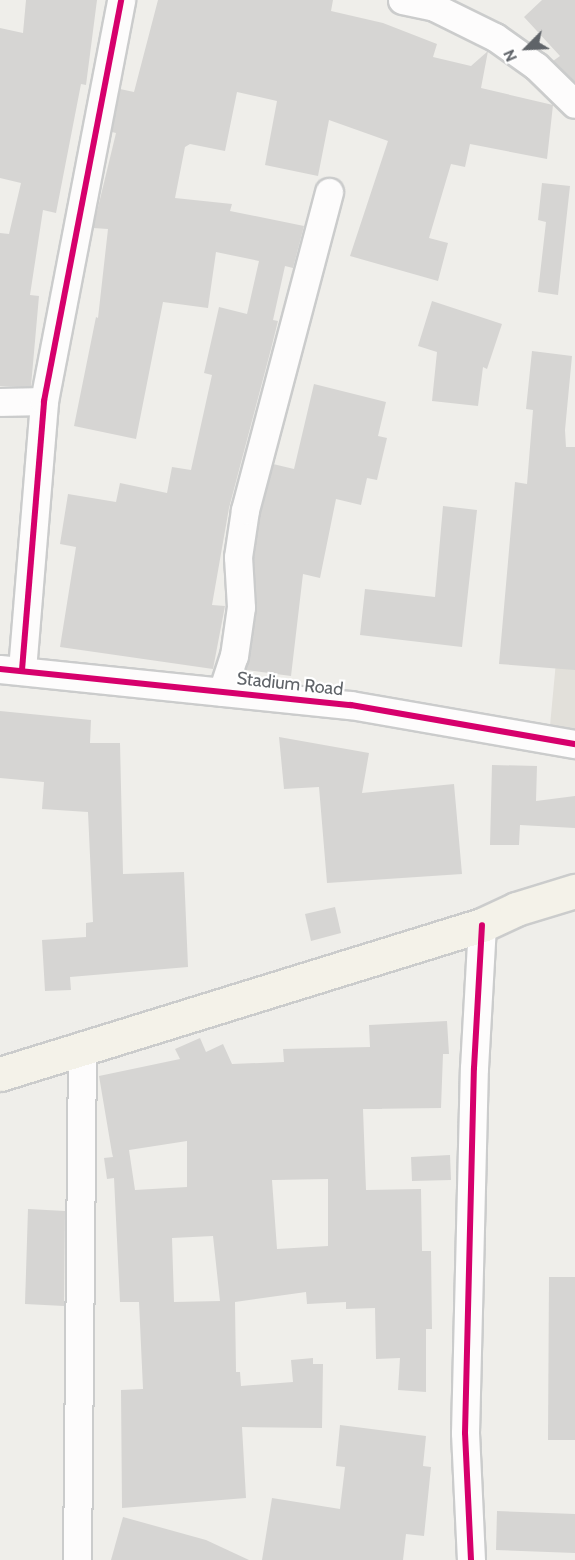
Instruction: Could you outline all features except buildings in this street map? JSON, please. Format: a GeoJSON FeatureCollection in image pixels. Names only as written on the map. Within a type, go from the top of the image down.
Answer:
{"type":"FeatureCollection","features":[{"type":"Feature","properties":{"kind":"main road"},"geometry":{"type":"LineString","coordinates":[[0,1074],[482,925],[516,909],[575,891]]}},
{"type":"Feature","properties":{"kind":"street"},"geometry":{"type":"LineString","coordinates":[[11,670],[44,401],[121,0]]}},
{"type":"Feature","properties":{"kind":"street"},"geometry":{"type":"LineString","coordinates":[[402,0],[435,7],[495,37],[536,66],[575,104]]}},
{"type":"Feature","properties":{"kind":"street"},"geometry":{"type":"LineString","coordinates":[[222,692],[234,656],[241,608],[238,557],[245,510],[328,192]]}},
{"type":"Feature","properties":{"kind":"street"},"geometry":{"type":"LineString","coordinates":[[0,402],[44,401]]}},
{"type":"Feature","properties":{"kind":"street","name":"Stadium Road"},"geometry":{"type":"LineString","coordinates":[[11,670],[351,705],[575,744]]}},
{"type":"Feature","properties":{"kind":"street"},"geometry":{"type":"LineString","coordinates":[[471,1560],[465,1433],[474,1068],[482,925]]}},
{"type":"Feature","properties":{"kind":"street"},"geometry":{"type":"LineString","coordinates":[[77,1560],[82,1049]]}},
{"type":"Feature","properties":{"kind":"shaded area"},"geometry":{"type":"Polygon","coordinates":[[[575,459],[575,731],[550,726],[575,459]]]}},
{"type":"Feature","properties":{"kind":"cycle path"},"geometry":{"type":"LineString","coordinates":[[22,670],[44,401],[121,0]]}},
{"type":"Feature","properties":{"kind":"cycle path"},"geometry":{"type":"LineString","coordinates":[[0,669],[351,705],[575,744]]}},
{"type":"Feature","properties":{"kind":"cycle path"},"geometry":{"type":"LineString","coordinates":[[471,1560],[465,1433],[474,1068],[482,925]]}}]}
